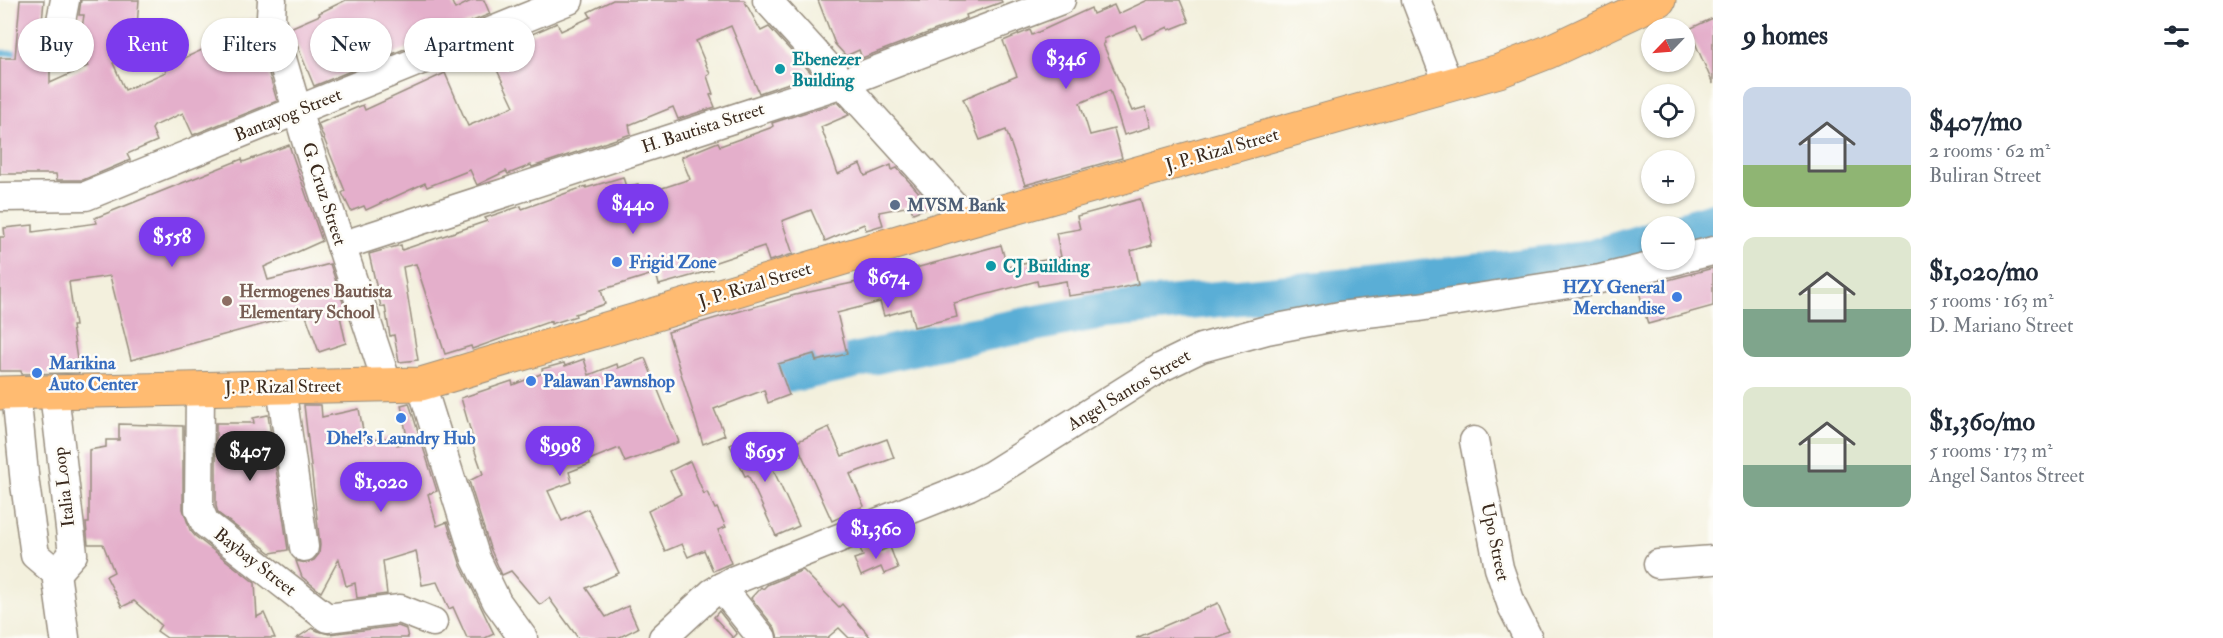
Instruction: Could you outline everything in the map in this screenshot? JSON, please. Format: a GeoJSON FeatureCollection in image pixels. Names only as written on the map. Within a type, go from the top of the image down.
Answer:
{"type":"FeatureCollection","features":[{"type":"Feature","properties":{"kind":"main road","name":"J. P. Rizal Street"},"geometry":{"type":"LineString","coordinates":[[8,393],[421,384],[968,221],[1499,71],[1548,52],[1659,0]]}},
{"type":"Feature","properties":{"kind":"street","name":"G. Cruz Street"},"geometry":{"type":"LineString","coordinates":[[272,0],[273,28],[298,112],[388,386]]}},
{"type":"Feature","properties":{"kind":"street","name":"Bantayog Street"},"geometry":{"type":"LineString","coordinates":[[0,197],[86,196],[298,112],[569,0]]}},
{"type":"Feature","properties":{"kind":"street"},"geometry":{"type":"LineString","coordinates":[[767,0],[968,221]]}},
{"type":"Feature","properties":{"kind":"street","name":"H. Bautista Street"},"geometry":{"type":"LineString","coordinates":[[341,246],[843,83],[1061,0]]}},
{"type":"Feature","properties":{"kind":"street"},"geometry":{"type":"LineString","coordinates":[[1416,0],[1449,86]]}},
{"type":"Feature","properties":{"kind":"street"},"geometry":{"type":"LineString","coordinates":[[1695,255],[1713,251]]}},
{"type":"Feature","properties":{"kind":"street","name":"Angel Santos Street"},"geometry":{"type":"LineString","coordinates":[[663,638],[721,587],[765,566],[976,483],[1162,367],[1201,348],[1267,330],[1340,316],[1419,307],[1600,279],[1641,269]]}},
{"type":"Feature","properties":{"kind":"street"},"geometry":{"type":"LineString","coordinates":[[421,384],[476,559],[497,602],[523,638]]}},
{"type":"Feature","properties":{"kind":"street"},"geometry":{"type":"LineString","coordinates":[[281,387],[304,547]]}},
{"type":"Feature","properties":{"kind":"street","name":"Baybay Street"},"geometry":{"type":"LineString","coordinates":[[200,388],[199,509],[205,523],[327,618],[400,609],[433,622]]}},
{"type":"Feature","properties":{"kind":"street"},"geometry":{"type":"LineString","coordinates":[[8,393],[25,484],[35,555],[56,573],[65,638]]}},
{"type":"Feature","properties":{"kind":"street","name":"Italia Loop"},"geometry":{"type":"LineString","coordinates":[[54,393],[73,554],[56,573]]}},
{"type":"Feature","properties":{"kind":"street","name":"Upo Street"},"geometry":{"type":"LineString","coordinates":[[1474,441],[1499,568],[1512,606],[1528,638]]}},
{"type":"Feature","properties":{"kind":"street"},"geometry":{"type":"LineString","coordinates":[[25,484],[63,480]]}},
{"type":"Feature","properties":{"kind":"street"},"geometry":{"type":"LineString","coordinates":[[1658,564],[1713,560]]}},
{"type":"Feature","properties":{"kind":"street"},"geometry":{"type":"LineString","coordinates":[[721,587],[762,638]]}},
{"type":"Feature","properties":{"kind":"building"},"geometry":{"type":"Polygon","coordinates":[[[20,0],[44,0],[42,18],[18,18],[20,0]]]}},
{"type":"Feature","properties":{"kind":"building"},"geometry":{"type":"Polygon","coordinates":[[[81,0],[139,0],[138,18],[106,18],[106,72],[117,72],[125,90],[166,72],[189,72],[189,56],[201,51],[201,72],[269,72],[277,101],[193,135],[183,113],[154,126],[152,129],[157,141],[127,154],[130,160],[83,180],[57,180],[56,174],[0,174],[0,58],[15,58],[18,23],[18,72],[50,72],[50,83],[75,72],[94,72],[94,18],[84,18],[84,15],[79,15],[81,0]]]}},
{"type":"Feature","properties":{"kind":"building"},"geometry":{"type":"Polygon","coordinates":[[[346,0],[451,0],[455,9],[473,0],[484,0],[490,14],[480,18],[404,18],[404,49],[392,54],[392,18],[313,18],[320,15],[319,13],[346,0]]]}},
{"type":"Feature","properties":{"kind":"building"},"geometry":{"type":"Polygon","coordinates":[[[613,0],[744,0],[761,31],[769,27],[813,75],[759,93],[731,26],[696,41],[710,74],[707,76],[713,94],[710,95],[715,107],[678,119],[673,107],[629,125],[631,134],[532,167],[531,165],[508,174],[506,171],[477,185],[470,170],[427,187],[425,183],[366,210],[364,206],[351,211],[342,193],[345,191],[318,124],[363,105],[365,110],[445,73],[468,126],[514,106],[498,72],[535,72],[535,33],[557,23],[561,31],[591,17],[588,12],[613,0]]]}},
{"type":"Feature","properties":{"kind":"building"},"geometry":{"type":"Polygon","coordinates":[[[818,0],[1001,0],[1002,2],[966,15],[967,18],[862,58],[859,50],[846,56],[835,44],[818,0]]]}},
{"type":"Feature","properties":{"kind":"building"},"geometry":{"type":"Polygon","coordinates":[[[1148,0],[1180,0],[1189,22],[1169,30],[1168,27],[1142,39],[1136,26],[1104,39],[1103,44],[1132,111],[1146,107],[1151,127],[1124,135],[1110,90],[1080,103],[1090,135],[1114,129],[1122,158],[1025,185],[1006,130],[980,140],[963,99],[1017,76],[1003,41],[1030,30],[1032,35],[1091,8],[1093,14],[1114,5],[1118,14],[1148,0]]]}},
{"type":"Feature","properties":{"kind":"building"},"geometry":{"type":"Polygon","coordinates":[[[1713,18],[1713,84],[1695,43],[1695,26],[1713,18]]]}},
{"type":"Feature","properties":{"kind":"building"},"geometry":{"type":"Polygon","coordinates":[[[310,19],[310,72],[348,72],[314,86],[298,47],[298,25],[310,19]]]}},
{"type":"Feature","properties":{"kind":"building"},"geometry":{"type":"Polygon","coordinates":[[[838,102],[849,115],[821,127],[838,174],[860,164],[865,176],[891,165],[892,170],[897,168],[931,206],[913,213],[910,206],[879,212],[883,225],[866,230],[864,224],[825,241],[811,210],[782,221],[793,254],[769,261],[764,246],[710,264],[712,270],[659,285],[656,273],[601,290],[605,304],[575,314],[576,316],[551,324],[551,321],[472,349],[471,346],[445,354],[416,264],[403,267],[418,360],[399,362],[394,335],[390,336],[385,306],[381,307],[369,254],[401,245],[402,250],[487,221],[485,218],[521,206],[522,209],[586,186],[586,188],[623,177],[626,187],[638,184],[641,195],[690,179],[681,157],[718,142],[720,146],[770,128],[773,126],[772,123],[838,102]]]}},
{"type":"Feature","properties":{"kind":"building","name":"Hermogenes Bautista Elementary School"},"geometry":{"type":"Polygon","coordinates":[[[289,145],[322,241],[264,267],[268,280],[330,264],[347,314],[340,316],[346,343],[319,352],[305,313],[131,360],[110,276],[69,282],[75,326],[72,326],[79,373],[22,374],[21,371],[0,371],[0,237],[5,237],[4,228],[33,225],[33,232],[97,223],[95,218],[242,159],[243,162],[289,145]]]}},
{"type":"Feature","properties":{"kind":"building"},"geometry":{"type":"Polygon","coordinates":[[[1140,199],[1152,245],[1131,251],[1138,284],[1068,296],[1066,281],[1038,286],[1037,281],[954,303],[957,317],[914,327],[910,309],[884,316],[880,302],[837,313],[847,354],[816,361],[814,354],[778,364],[789,395],[768,403],[764,390],[714,409],[725,435],[703,444],[668,332],[795,295],[867,281],[1001,245],[1007,267],[1061,257],[1056,233],[1080,229],[1077,216],[1140,199]]]}},
{"type":"Feature","properties":{"kind":"building","name":"HZY General Merchandise"},"geometry":{"type":"Polygon","coordinates":[[[1713,268],[1713,306],[1648,324],[1638,288],[1713,268]]]}},
{"type":"Feature","properties":{"kind":"building"},"geometry":{"type":"Polygon","coordinates":[[[645,358],[679,442],[625,462],[619,448],[589,460],[590,464],[569,472],[572,482],[548,491],[562,521],[588,509],[619,573],[586,588],[606,617],[628,606],[638,628],[618,638],[578,638],[549,598],[540,605],[511,571],[502,575],[490,548],[469,481],[483,474],[472,443],[474,443],[461,398],[512,381],[513,385],[543,373],[542,369],[564,363],[565,366],[584,359],[589,375],[617,364],[618,368],[645,358]]]}},
{"type":"Feature","properties":{"kind":"building"},"geometry":{"type":"Polygon","coordinates":[[[409,403],[437,491],[428,494],[437,526],[447,522],[461,566],[494,634],[485,638],[467,638],[453,607],[449,609],[437,582],[422,585],[416,551],[383,561],[387,594],[357,598],[355,583],[346,586],[339,559],[321,592],[302,577],[296,561],[306,563],[314,560],[319,554],[320,545],[304,405],[321,405],[322,417],[359,409],[365,441],[394,437],[397,445],[408,443],[401,405],[409,403]]]}},
{"type":"Feature","properties":{"kind":"building"},"geometry":{"type":"Polygon","coordinates":[[[268,415],[288,550],[271,553],[218,513],[216,506],[216,423],[254,423],[253,418],[268,415]]]}},
{"type":"Feature","properties":{"kind":"building"},"geometry":{"type":"Polygon","coordinates":[[[119,424],[183,426],[183,509],[190,530],[255,583],[257,617],[264,613],[275,638],[167,638],[157,631],[161,625],[134,601],[122,607],[106,576],[114,572],[103,544],[88,544],[86,523],[89,523],[89,450],[106,447],[106,440],[119,440],[119,424]]]}},
{"type":"Feature","properties":{"kind":"building"},"geometry":{"type":"Polygon","coordinates":[[[829,427],[842,456],[887,439],[894,458],[850,474],[864,506],[832,521],[796,442],[829,427]]]}},
{"type":"Feature","properties":{"kind":"building"},"geometry":{"type":"Polygon","coordinates":[[[756,432],[799,526],[776,536],[748,475],[745,476],[730,445],[756,432]]]}},
{"type":"Feature","properties":{"kind":"building"},"geometry":{"type":"Polygon","coordinates":[[[690,461],[704,494],[707,492],[726,527],[718,530],[731,563],[713,571],[704,550],[688,557],[682,544],[665,551],[648,511],[681,494],[670,471],[690,461]]]}},
{"type":"Feature","properties":{"kind":"building"},"geometry":{"type":"Polygon","coordinates":[[[877,541],[881,551],[890,547],[898,568],[884,574],[881,567],[861,576],[854,559],[863,556],[860,548],[877,541]]]}},
{"type":"Feature","properties":{"kind":"building"},"geometry":{"type":"Polygon","coordinates":[[[803,570],[839,607],[842,604],[871,638],[849,638],[839,628],[827,638],[778,638],[775,628],[751,598],[761,587],[763,589],[767,585],[803,570]]]}},
{"type":"Feature","properties":{"kind":"building"},"geometry":{"type":"Polygon","coordinates":[[[1218,603],[1231,633],[1218,638],[1136,638],[1218,603]]]}},
{"type":"Feature","properties":{"kind":"building"},"geometry":{"type":"Polygon","coordinates":[[[719,611],[737,634],[733,638],[714,617],[719,611]]]}},
{"type":"Feature","properties":{"kind":"building"},"geometry":{"type":"Polygon","coordinates":[[[398,626],[406,629],[408,638],[297,638],[312,628],[329,634],[398,626]]]}},
{"type":"Feature","properties":{"kind":"waterway"},"geometry":{"type":"LineString","coordinates":[[0,53],[18,52]]}},
{"type":"Feature","properties":{"kind":"waterway"},"geometry":{"type":"LineString","coordinates":[[1695,226],[1713,220]]}},
{"type":"Feature","properties":{"kind":"waterway"},"geometry":{"type":"LineString","coordinates":[[785,374],[800,373],[943,341],[1106,310],[1361,285],[1587,259],[1641,242]]}},
{"type":"Feature","properties":{"kind":"place","name":"Ebenezer Building"},"geometry":{"type":"Point","coordinates":[780,69]}},
{"type":"Feature","properties":{"kind":"place","name":"MVSM Bank"},"geometry":{"type":"Point","coordinates":[895,205]}},
{"type":"Feature","properties":{"kind":"place","name":"Frigid Zone"},"geometry":{"type":"Point","coordinates":[617,262]}},
{"type":"Feature","properties":{"kind":"place","name":"CJ Building"},"geometry":{"type":"Point","coordinates":[991,266]}},
{"type":"Feature","properties":{"kind":"place","name":"HZY General Merchandise"},"geometry":{"type":"Point","coordinates":[1677,297]}},
{"type":"Feature","properties":{"kind":"place","name":"Hermogenes Bautista Elementary School"},"geometry":{"type":"Point","coordinates":[227,301]}},
{"type":"Feature","properties":{"kind":"place","name":"Marikina Auto Center"},"geometry":{"type":"Point","coordinates":[37,373]}},
{"type":"Feature","properties":{"kind":"place","name":"Palawan Pawnshop"},"geometry":{"type":"Point","coordinates":[531,381]}},
{"type":"Feature","properties":{"kind":"place","name":"Dhel's Laundry Hub"},"geometry":{"type":"Point","coordinates":[401,418]}}]}
